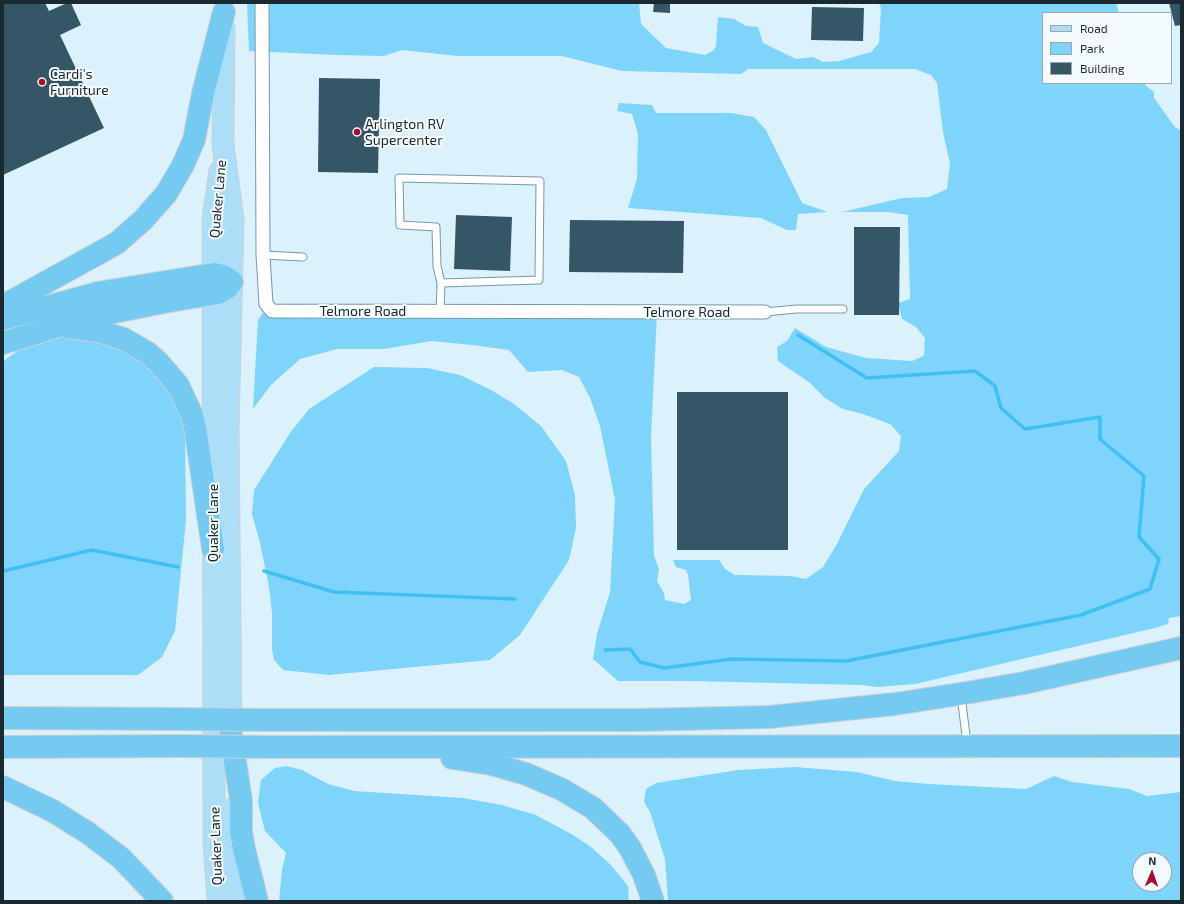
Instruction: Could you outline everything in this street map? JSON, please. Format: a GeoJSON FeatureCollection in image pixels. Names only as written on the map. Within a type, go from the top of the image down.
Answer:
{"type":"FeatureCollection","features":[{"type":"Feature","properties":{"kind":"highway"},"geometry":{"type":"LineString","coordinates":[[3,306],[117,243],[143,220],[166,194],[182,167],[194,140],[224,8]]}},
{"type":"Feature","properties":{"kind":"highway"},"geometry":{"type":"LineString","coordinates":[[3,319],[97,293],[220,283]]}},
{"type":"Feature","properties":{"kind":"highway"},"geometry":{"type":"LineString","coordinates":[[3,342],[56,326],[136,307],[220,283]]}},
{"type":"Feature","properties":{"kind":"highway"},"geometry":{"type":"LineString","coordinates":[[56,326],[98,331],[124,339],[148,353],[160,363],[178,385],[191,413],[195,427],[213,549]]}},
{"type":"Feature","properties":{"kind":"highway"},"geometry":{"type":"LineString","coordinates":[[3,718],[266,720],[703,719],[831,712],[895,704],[1024,683],[1181,648]]}},
{"type":"Feature","properties":{"kind":"highway"},"geometry":{"type":"LineString","coordinates":[[3,715],[45,718]]}},
{"type":"Feature","properties":{"kind":"highway"},"geometry":{"type":"LineString","coordinates":[[231,735],[241,800],[241,831],[257,901]]}},
{"type":"Feature","properties":{"kind":"highway"},"geometry":{"type":"LineString","coordinates":[[3,747],[1181,746]]}},
{"type":"Feature","properties":{"kind":"highway"},"geometry":{"type":"LineString","coordinates":[[267,747],[456,758],[508,768],[544,781],[588,804],[620,834],[638,862],[653,901]]}},
{"type":"Feature","properties":{"kind":"highway"},"geometry":{"type":"LineString","coordinates":[[3,787],[53,811],[88,833],[120,858],[162,901]]}},
{"type":"Feature","properties":{"kind":"main road","name":"Quaker Lane"},"geometry":{"type":"LineString","coordinates":[[218,901],[214,842],[213,549],[220,283],[233,219],[223,145],[224,8]]}},
{"type":"Feature","properties":{"kind":"main road","name":"Quaker Lane"},"geometry":{"type":"LineString","coordinates":[[220,283],[228,429],[231,849],[235,901]]}},
{"type":"Feature","properties":{"kind":"street","name":"Telmore Road"},"geometry":{"type":"LineString","coordinates":[[262,3],[263,255],[266,304],[272,311],[764,312]]}},
{"type":"Feature","properties":{"kind":"lane"},"geometry":{"type":"LineString","coordinates":[[440,312],[441,283],[436,266],[436,227],[400,225],[399,178],[540,181],[539,280],[441,283]]}},
{"type":"Feature","properties":{"kind":"lane"},"geometry":{"type":"LineString","coordinates":[[263,255],[303,257]]}},
{"type":"Feature","properties":{"kind":"lane"},"geometry":{"type":"LineString","coordinates":[[764,312],[796,309],[843,309]]}},
{"type":"Feature","properties":{"kind":"lane"},"geometry":{"type":"LineString","coordinates":[[960,694],[968,746]]}},
{"type":"Feature","properties":{"kind":"green space"},"geometry":{"type":"Polygon","coordinates":[[[247,3],[639,3],[641,24],[666,48],[705,55],[714,50],[716,45],[718,17],[734,19],[746,26],[758,27],[763,43],[796,59],[813,57],[823,62],[839,61],[871,52],[879,43],[881,8],[879,3],[1116,3],[1119,12],[1042,12],[1042,84],[1145,84],[1154,92],[1154,98],[1175,127],[1181,131],[1181,616],[1169,618],[1168,624],[1155,628],[915,684],[877,687],[861,685],[690,681],[618,681],[593,659],[597,634],[610,592],[615,500],[600,426],[590,398],[579,377],[562,370],[528,372],[509,350],[472,345],[432,341],[384,349],[337,349],[300,359],[271,385],[253,409],[258,320],[265,310],[657,313],[651,437],[654,556],[659,569],[657,581],[664,593],[665,600],[684,604],[691,600],[686,570],[676,567],[673,560],[719,560],[725,569],[735,575],[791,576],[806,579],[823,567],[837,544],[864,489],[899,451],[901,436],[890,424],[863,414],[843,409],[825,398],[810,383],[778,361],[777,347],[787,341],[795,328],[826,347],[866,358],[912,361],[924,356],[925,338],[916,327],[902,319],[898,303],[910,299],[908,215],[888,212],[842,212],[902,198],[929,197],[947,189],[950,164],[943,132],[937,83],[931,75],[915,69],[748,69],[741,74],[622,71],[562,56],[457,56],[402,50],[384,56],[249,51],[247,3]]]}},
{"type":"Feature","properties":{"kind":"green space"},"geometry":{"type":"Polygon","coordinates":[[[619,103],[652,105],[656,113],[731,113],[754,117],[766,130],[802,203],[828,212],[798,214],[796,230],[787,230],[761,218],[628,208],[637,179],[638,134],[632,114],[617,111],[619,103]]]}},
{"type":"Feature","properties":{"kind":"green space"},"geometry":{"type":"Polygon","coordinates":[[[43,334],[128,343],[178,392],[185,434],[186,520],[175,631],[162,657],[138,675],[3,675],[3,361],[16,352],[32,337],[43,334]]]}},
{"type":"Feature","properties":{"kind":"green space"},"geometry":{"type":"Polygon","coordinates":[[[374,367],[427,368],[460,375],[491,390],[514,404],[541,426],[566,461],[575,495],[576,528],[569,560],[520,635],[490,660],[329,675],[283,670],[274,660],[272,649],[272,613],[269,587],[260,543],[252,514],[254,490],[290,433],[309,409],[374,367]]]}},
{"type":"Feature","properties":{"kind":"green space"},"geometry":{"type":"Polygon","coordinates":[[[286,766],[302,770],[328,784],[354,791],[463,798],[502,805],[536,815],[573,835],[591,847],[611,865],[628,886],[629,901],[279,901],[282,870],[286,853],[265,831],[258,803],[261,780],[275,768],[286,766]]]}},
{"type":"Feature","properties":{"kind":"green space"},"geometry":{"type":"Polygon","coordinates":[[[795,767],[857,772],[895,781],[929,784],[1026,789],[1054,776],[1072,782],[1129,789],[1147,796],[1181,792],[1181,901],[668,901],[665,859],[650,812],[644,802],[646,789],[656,783],[738,770],[795,767]]]}},
{"type":"Feature","properties":{"kind":"building","name":"Cardi's Furniture"},"geometry":{"type":"Polygon","coordinates":[[[3,3],[45,3],[49,11],[67,3],[71,3],[81,25],[60,35],[104,128],[3,175],[3,3]]]}},
{"type":"Feature","properties":{"kind":"building"},"geometry":{"type":"Polygon","coordinates":[[[654,3],[670,3],[670,13],[653,12],[654,3]]]}},
{"type":"Feature","properties":{"kind":"building"},"geometry":{"type":"Polygon","coordinates":[[[1169,3],[1181,3],[1181,25],[1175,26],[1169,3]]]}},
{"type":"Feature","properties":{"kind":"building"},"geometry":{"type":"Polygon","coordinates":[[[812,7],[864,8],[863,41],[811,40],[812,7]]]}},
{"type":"Feature","properties":{"kind":"building"},"geometry":{"type":"Polygon","coordinates":[[[319,78],[380,79],[378,173],[318,172],[319,78]]]}},
{"type":"Feature","properties":{"kind":"building"},"geometry":{"type":"Polygon","coordinates":[[[456,215],[512,217],[510,271],[454,269],[456,215]]]}},
{"type":"Feature","properties":{"kind":"building"},"geometry":{"type":"Polygon","coordinates":[[[570,220],[684,221],[683,273],[569,272],[570,220]]]}},
{"type":"Feature","properties":{"kind":"building"},"geometry":{"type":"Polygon","coordinates":[[[854,227],[900,227],[899,315],[854,315],[854,227]]]}},
{"type":"Feature","properties":{"kind":"building"},"geometry":{"type":"Polygon","coordinates":[[[677,392],[788,392],[788,550],[677,550],[677,392]]]}},
{"type":"Feature","properties":{"kind":"waterway"},"geometry":{"type":"LineString","coordinates":[[605,650],[630,649],[640,662],[664,668],[732,659],[846,661],[1081,615],[1150,589],[1159,559],[1139,537],[1144,476],[1100,439],[1100,417],[1025,429],[1001,408],[995,386],[975,371],[867,378],[798,335]]}},
{"type":"Feature","properties":{"kind":"waterway"},"geometry":{"type":"LineString","coordinates":[[3,571],[92,550],[178,567]]}},
{"type":"Feature","properties":{"kind":"waterway"},"geometry":{"type":"LineString","coordinates":[[264,571],[334,592],[515,599]]}},
{"type":"Feature","properties":{"kind":"place","name":"Cardi's Furniture"},"geometry":{"type":"Point","coordinates":[42,82]}},
{"type":"Feature","properties":{"kind":"place","name":"Arlington RV Supercenter"},"geometry":{"type":"Point","coordinates":[357,132]}}]}
